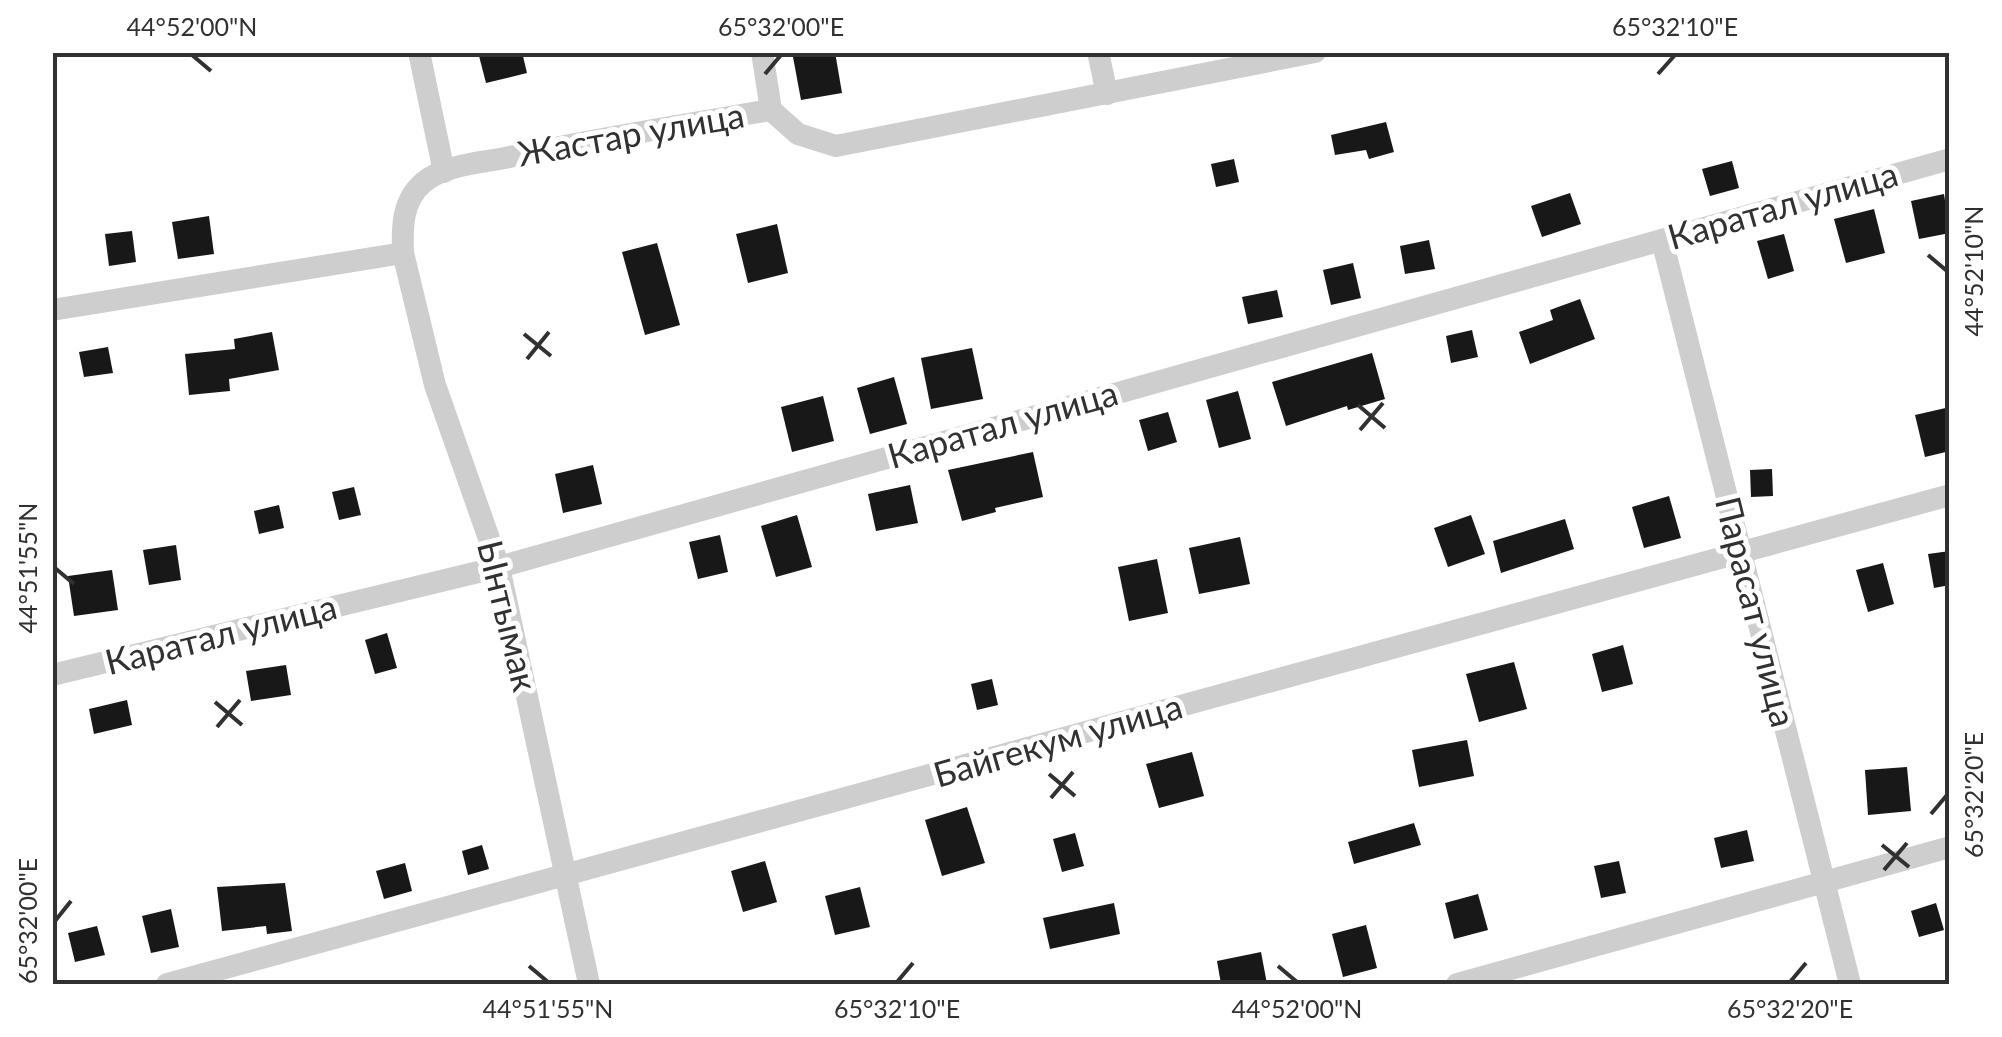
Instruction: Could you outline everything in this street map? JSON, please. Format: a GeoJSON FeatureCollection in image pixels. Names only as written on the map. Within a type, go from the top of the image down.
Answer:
{"type":"FeatureCollection","features":[{"type":"Feature","properties":{"kind":"street"},"geometry":{"type":"LineString","coordinates":[[420,52],[444,172]]}},
{"type":"Feature","properties":{"kind":"street"},"geometry":{"type":"LineString","coordinates":[[762,52],[772,110]]}},
{"type":"Feature","properties":{"kind":"street"},"geometry":{"type":"LineString","coordinates":[[1098,52],[1107,94]]}},
{"type":"Feature","properties":{"kind":"street","name":"Жастар улица"},"geometry":{"type":"LineString","coordinates":[[402,253],[402,222],[409,200],[423,182],[444,172],[547,149],[772,110],[798,134],[836,146],[1315,52]]}},
{"type":"Feature","properties":{"kind":"street","name":"Каратал улица"},"geometry":{"type":"LineString","coordinates":[[52,675],[499,567],[1950,160]]}},
{"type":"Feature","properties":{"kind":"street","name":"Парасат улица"},"geometry":{"type":"LineString","coordinates":[[1662,240],[1850,984]]}},
{"type":"Feature","properties":{"kind":"street"},"geometry":{"type":"LineString","coordinates":[[52,310],[402,253]]}},
{"type":"Feature","properties":{"kind":"street","name":"Ынтымак"},"geometry":{"type":"LineString","coordinates":[[402,253],[435,385],[499,567],[589,984]]}},
{"type":"Feature","properties":{"kind":"street","name":"Байгекум улица"},"geometry":{"type":"LineString","coordinates":[[166,984],[566,878],[1950,495]]}},
{"type":"Feature","properties":{"kind":"street"},"geometry":{"type":"LineString","coordinates":[[1457,984],[1823,879],[1950,847]]}},
{"type":"Feature","properties":{"kind":"building"},"geometry":{"type":"Polygon","coordinates":[[[478,52],[522,52],[527,73],[486,83],[478,52]]]}},
{"type":"Feature","properties":{"kind":"building"},"geometry":{"type":"Polygon","coordinates":[[[835,52],[842,93],[801,100],[793,57],[835,52]]]}},
{"type":"Feature","properties":{"kind":"building"},"geometry":{"type":"Polygon","coordinates":[[[1386,122],[1394,152],[1369,159],[1366,150],[1335,155],[1331,135],[1386,122]]]}},
{"type":"Feature","properties":{"kind":"building"},"geometry":{"type":"Polygon","coordinates":[[[1234,159],[1239,182],[1216,187],[1211,164],[1234,159]]]}},
{"type":"Feature","properties":{"kind":"building"},"geometry":{"type":"Polygon","coordinates":[[[1732,161],[1739,188],[1710,196],[1702,169],[1732,161]]]}},
{"type":"Feature","properties":{"kind":"building"},"geometry":{"type":"Polygon","coordinates":[[[1570,193],[1581,224],[1542,237],[1531,206],[1570,193]]]}},
{"type":"Feature","properties":{"kind":"building"},"geometry":{"type":"Polygon","coordinates":[[[1944,194],[1950,233],[1919,239],[1911,201],[1944,194]]]}},
{"type":"Feature","properties":{"kind":"building"},"geometry":{"type":"Polygon","coordinates":[[[1874,209],[1885,253],[1846,263],[1834,219],[1874,209]]]}},
{"type":"Feature","properties":{"kind":"building"},"geometry":{"type":"Polygon","coordinates":[[[209,216],[214,254],[178,259],[172,222],[209,216]]]}},
{"type":"Feature","properties":{"kind":"building"},"geometry":{"type":"Polygon","coordinates":[[[777,224],[788,273],[748,283],[736,234],[777,224]]]}},
{"type":"Feature","properties":{"kind":"building"},"geometry":{"type":"Polygon","coordinates":[[[132,231],[136,262],[109,266],[105,234],[132,231]]]}},
{"type":"Feature","properties":{"kind":"building"},"geometry":{"type":"Polygon","coordinates":[[[1784,234],[1794,271],[1768,279],[1757,241],[1784,234]]]}},
{"type":"Feature","properties":{"kind":"building"},"geometry":{"type":"Polygon","coordinates":[[[1429,240],[1435,269],[1405,274],[1400,246],[1429,240]]]}},
{"type":"Feature","properties":{"kind":"building"},"geometry":{"type":"Polygon","coordinates":[[[657,243],[680,325],[645,335],[622,252],[657,243]]]}},
{"type":"Feature","properties":{"kind":"building"},"geometry":{"type":"Polygon","coordinates":[[[1353,263],[1361,298],[1331,305],[1323,270],[1353,263]]]}},
{"type":"Feature","properties":{"kind":"building"},"geometry":{"type":"Polygon","coordinates":[[[1277,290],[1283,317],[1248,324],[1242,297],[1277,290]]]}},
{"type":"Feature","properties":{"kind":"building"},"geometry":{"type":"Polygon","coordinates":[[[1580,299],[1595,339],[1530,364],[1519,332],[1553,320],[1550,310],[1580,299]]]}},
{"type":"Feature","properties":{"kind":"building"},"geometry":{"type":"Polygon","coordinates":[[[1472,330],[1478,357],[1451,363],[1446,336],[1472,330]]]}},
{"type":"Feature","properties":{"kind":"building"},"geometry":{"type":"Polygon","coordinates":[[[272,332],[279,370],[229,379],[230,391],[189,395],[185,354],[235,349],[234,339],[272,332]]]}},
{"type":"Feature","properties":{"kind":"building"},"geometry":{"type":"Polygon","coordinates":[[[108,347],[113,373],[84,377],[79,352],[108,347]]]}},
{"type":"Feature","properties":{"kind":"building"},"geometry":{"type":"Polygon","coordinates":[[[972,348],[983,399],[931,409],[921,358],[972,348]]]}},
{"type":"Feature","properties":{"kind":"building"},"geometry":{"type":"Polygon","coordinates":[[[1372,353],[1385,399],[1348,410],[1347,406],[1286,426],[1272,382],[1372,353]]]}},
{"type":"Feature","properties":{"kind":"building"},"geometry":{"type":"Polygon","coordinates":[[[894,377],[907,424],[870,434],[857,388],[894,377]]]}},
{"type":"Feature","properties":{"kind":"building"},"geometry":{"type":"Polygon","coordinates":[[[1238,391],[1251,439],[1219,448],[1206,400],[1238,391]]]}},
{"type":"Feature","properties":{"kind":"building"},"geometry":{"type":"Polygon","coordinates":[[[823,396],[834,441],[792,452],[781,407],[823,396]]]}},
{"type":"Feature","properties":{"kind":"building"},"geometry":{"type":"Polygon","coordinates":[[[1950,407],[1950,451],[1925,457],[1915,415],[1950,407]]]}},
{"type":"Feature","properties":{"kind":"building"},"geometry":{"type":"Polygon","coordinates":[[[1168,412],[1177,442],[1148,451],[1139,420],[1168,412]]]}},
{"type":"Feature","properties":{"kind":"building"},"geometry":{"type":"Polygon","coordinates":[[[1033,452],[1043,497],[995,508],[996,512],[962,521],[948,470],[1033,452]]]}},
{"type":"Feature","properties":{"kind":"building"},"geometry":{"type":"Polygon","coordinates":[[[593,465],[602,504],[563,513],[555,474],[593,465]]]}},
{"type":"Feature","properties":{"kind":"building"},"geometry":{"type":"Polygon","coordinates":[[[1772,469],[1773,496],[1751,497],[1750,470],[1772,469]]]}},
{"type":"Feature","properties":{"kind":"building"},"geometry":{"type":"Polygon","coordinates":[[[910,485],[918,523],[876,531],[868,494],[910,485]]]}},
{"type":"Feature","properties":{"kind":"building"},"geometry":{"type":"Polygon","coordinates":[[[354,487],[361,515],[339,520],[332,492],[354,487]]]}},
{"type":"Feature","properties":{"kind":"building"},"geometry":{"type":"Polygon","coordinates":[[[1669,496],[1681,538],[1644,548],[1632,507],[1669,496]]]}},
{"type":"Feature","properties":{"kind":"building"},"geometry":{"type":"Polygon","coordinates":[[[279,505],[284,528],[259,534],[254,511],[279,505]]]}},
{"type":"Feature","properties":{"kind":"building"},"geometry":{"type":"Polygon","coordinates":[[[797,515],[812,567],[776,577],[761,526],[797,515]]]}},
{"type":"Feature","properties":{"kind":"building"},"geometry":{"type":"Polygon","coordinates":[[[1471,515],[1485,554],[1448,567],[1434,528],[1471,515]]]}},
{"type":"Feature","properties":{"kind":"building"},"geometry":{"type":"Polygon","coordinates":[[[1565,519],[1574,549],[1501,573],[1493,541],[1565,519]]]}},
{"type":"Feature","properties":{"kind":"building"},"geometry":{"type":"Polygon","coordinates":[[[720,535],[728,572],[698,579],[689,542],[720,535]]]}},
{"type":"Feature","properties":{"kind":"building"},"geometry":{"type":"Polygon","coordinates":[[[1240,537],[1250,584],[1199,594],[1189,548],[1240,537]]]}},
{"type":"Feature","properties":{"kind":"building"},"geometry":{"type":"Polygon","coordinates":[[[176,545],[181,580],[149,585],[143,550],[176,545]]]}},
{"type":"Feature","properties":{"kind":"building"},"geometry":{"type":"Polygon","coordinates":[[[1950,551],[1950,585],[1934,588],[1928,554],[1950,551]]]}},
{"type":"Feature","properties":{"kind":"building"},"geometry":{"type":"Polygon","coordinates":[[[1157,559],[1168,613],[1129,621],[1118,567],[1157,559]]]}},
{"type":"Feature","properties":{"kind":"building"},"geometry":{"type":"Polygon","coordinates":[[[1883,563],[1894,604],[1868,612],[1856,570],[1883,563]]]}},
{"type":"Feature","properties":{"kind":"building"},"geometry":{"type":"Polygon","coordinates":[[[112,570],[118,610],[74,616],[68,576],[112,570]]]}},
{"type":"Feature","properties":{"kind":"building"},"geometry":{"type":"Polygon","coordinates":[[[387,633],[397,668],[375,674],[365,640],[387,633]]]}},
{"type":"Feature","properties":{"kind":"building"},"geometry":{"type":"Polygon","coordinates":[[[1623,645],[1633,684],[1602,692],[1592,654],[1623,645]]]}},
{"type":"Feature","properties":{"kind":"building"},"geometry":{"type":"Polygon","coordinates":[[[1514,662],[1527,709],[1479,722],[1466,674],[1514,662]]]}},
{"type":"Feature","properties":{"kind":"building"},"geometry":{"type":"Polygon","coordinates":[[[286,665],[291,695],[251,701],[246,671],[286,665]]]}},
{"type":"Feature","properties":{"kind":"building"},"geometry":{"type":"Polygon","coordinates":[[[992,679],[998,705],[977,710],[971,684],[992,679]]]}},
{"type":"Feature","properties":{"kind":"building"},"geometry":{"type":"Polygon","coordinates":[[[127,700],[132,725],[94,734],[89,709],[127,700]]]}},
{"type":"Feature","properties":{"kind":"building"},"geometry":{"type":"Polygon","coordinates":[[[1467,740],[1474,776],[1419,787],[1412,750],[1467,740]]]}},
{"type":"Feature","properties":{"kind":"building"},"geometry":{"type":"Polygon","coordinates":[[[1192,752],[1204,796],[1159,808],[1146,764],[1192,752]]]}},
{"type":"Feature","properties":{"kind":"building"},"geometry":{"type":"Polygon","coordinates":[[[1907,767],[1911,811],[1868,815],[1865,770],[1907,767]]]}},
{"type":"Feature","properties":{"kind":"building"},"geometry":{"type":"Polygon","coordinates":[[[967,807],[985,863],[942,876],[925,820],[967,807]]]}},
{"type":"Feature","properties":{"kind":"building"},"geometry":{"type":"Polygon","coordinates":[[[1414,823],[1421,845],[1354,864],[1348,842],[1414,823]]]}},
{"type":"Feature","properties":{"kind":"building"},"geometry":{"type":"Polygon","coordinates":[[[1747,830],[1754,861],[1721,868],[1714,838],[1747,830]]]}},
{"type":"Feature","properties":{"kind":"building"},"geometry":{"type":"Polygon","coordinates":[[[1075,833],[1084,866],[1062,872],[1053,839],[1075,833]]]}},
{"type":"Feature","properties":{"kind":"building"},"geometry":{"type":"Polygon","coordinates":[[[482,845],[489,869],[468,875],[462,851],[482,845]]]}},
{"type":"Feature","properties":{"kind":"building"},"geometry":{"type":"Polygon","coordinates":[[[765,861],[777,902],[743,912],[731,871],[765,861]]]}},
{"type":"Feature","properties":{"kind":"building"},"geometry":{"type":"Polygon","coordinates":[[[1619,861],[1626,893],[1601,898],[1594,866],[1619,861]]]}},
{"type":"Feature","properties":{"kind":"building"},"geometry":{"type":"Polygon","coordinates":[[[405,863],[412,891],[384,899],[376,871],[405,863]]]}},
{"type":"Feature","properties":{"kind":"building"},"geometry":{"type":"Polygon","coordinates":[[[285,883],[292,931],[267,934],[266,926],[222,931],[217,887],[285,883]]]}},
{"type":"Feature","properties":{"kind":"building"},"geometry":{"type":"Polygon","coordinates":[[[860,887],[870,927],[835,935],[825,896],[860,887]]]}},
{"type":"Feature","properties":{"kind":"building"},"geometry":{"type":"Polygon","coordinates":[[[1478,894],[1488,930],[1454,939],[1445,903],[1478,894]]]}},
{"type":"Feature","properties":{"kind":"building"},"geometry":{"type":"Polygon","coordinates":[[[1114,903],[1120,934],[1050,949],[1043,918],[1114,903]]]}},
{"type":"Feature","properties":{"kind":"building"},"geometry":{"type":"Polygon","coordinates":[[[1936,903],[1944,930],[1919,937],[1911,911],[1936,903]]]}},
{"type":"Feature","properties":{"kind":"building"},"geometry":{"type":"Polygon","coordinates":[[[171,909],[179,947],[151,953],[142,916],[171,909]]]}},
{"type":"Feature","properties":{"kind":"building"},"geometry":{"type":"Polygon","coordinates":[[[1366,925],[1377,968],[1343,977],[1332,934],[1366,925]]]}},
{"type":"Feature","properties":{"kind":"building"},"geometry":{"type":"Polygon","coordinates":[[[97,926],[105,955],[75,962],[68,933],[97,926]]]}},
{"type":"Feature","properties":{"kind":"building"},"geometry":{"type":"Polygon","coordinates":[[[1261,952],[1267,984],[1221,984],[1217,961],[1261,952]]]}}]}
